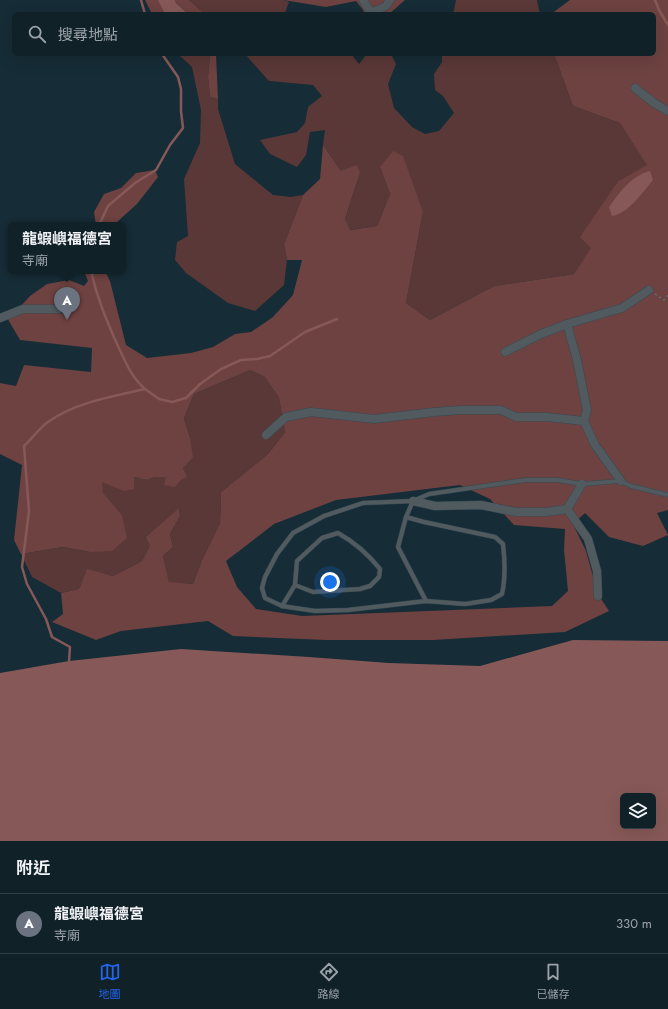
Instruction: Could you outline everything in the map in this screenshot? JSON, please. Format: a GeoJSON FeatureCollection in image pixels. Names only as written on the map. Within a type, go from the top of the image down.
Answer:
{"type":"FeatureCollection","features":[{"type":"Feature","properties":{"kind":"street"},"geometry":{"type":"LineString","coordinates":[[363,0],[370,12]]}},
{"type":"Feature","properties":{"kind":"street"},"geometry":{"type":"LineString","coordinates":[[373,12],[386,6],[390,0]]}},
{"type":"Feature","properties":{"kind":"street"},"geometry":{"type":"LineString","coordinates":[[635,88],[654,103],[668,111]]}},
{"type":"Feature","properties":{"kind":"street"},"geometry":{"type":"LineString","coordinates":[[504,352],[541,334],[567,324],[622,308],[648,290]]}},
{"type":"Feature","properties":{"kind":"street"},"geometry":{"type":"LineString","coordinates":[[0,318],[23,309],[64,309]]}},
{"type":"Feature","properties":{"kind":"street"},"geometry":{"type":"LineString","coordinates":[[567,324],[587,410],[584,421],[595,445],[621,481]]}},
{"type":"Feature","properties":{"kind":"street"},"geometry":{"type":"LineString","coordinates":[[266,435],[286,417],[311,412],[374,419],[448,411],[501,410],[516,417],[547,417],[584,421]]}},
{"type":"Feature","properties":{"kind":"street"},"geometry":{"type":"LineString","coordinates":[[567,509],[582,484]]}},
{"type":"Feature","properties":{"kind":"street"},"geometry":{"type":"LineString","coordinates":[[413,501],[435,506],[481,505],[516,512],[546,512],[567,509]]}},
{"type":"Feature","properties":{"kind":"street"},"geometry":{"type":"LineString","coordinates":[[567,509],[588,539],[597,572],[598,596]]}},
{"type":"Feature","properties":{"kind":"lane"},"geometry":{"type":"LineString","coordinates":[[406,517],[495,537],[503,544],[506,564],[502,594],[491,600],[465,604],[426,601],[348,610],[315,611],[282,606],[265,598],[262,588],[265,576],[277,554],[294,533],[324,516],[363,503],[413,501],[429,494],[526,480],[557,480],[582,484],[621,481],[632,486],[668,495]]}},
{"type":"Feature","properties":{"kind":"lane"},"geometry":{"type":"LineString","coordinates":[[413,501],[406,517],[398,547],[426,601]]}},
{"type":"Feature","properties":{"kind":"lane"},"geometry":{"type":"LineString","coordinates":[[282,606],[295,585],[297,562],[322,538],[338,533],[350,540],[371,558],[380,569],[379,577],[370,586],[360,590],[313,592],[295,585]]}},
{"type":"Feature","properties":{"kind":"path"},"geometry":{"type":"LineString","coordinates":[[648,290],[664,300],[668,295]]}},
{"type":"Feature","properties":{"kind":"shaded area"},"geometry":{"type":"Polygon","coordinates":[[[145,0],[159,0],[164,12],[151,12],[145,0]]]}},
{"type":"Feature","properties":{"kind":"shaded area"},"geometry":{"type":"Polygon","coordinates":[[[158,0],[175,0],[176,3],[186,12],[164,12],[158,0]]]}},
{"type":"Feature","properties":{"kind":"shaded area"},"geometry":{"type":"Polygon","coordinates":[[[175,0],[189,0],[203,12],[186,12],[176,3],[175,0]]]}},
{"type":"Feature","properties":{"kind":"shaded area"},"geometry":{"type":"Polygon","coordinates":[[[189,0],[283,0],[289,2],[285,12],[203,12],[189,0]]]}},
{"type":"Feature","properties":{"kind":"shaded area"},"geometry":{"type":"Polygon","coordinates":[[[283,0],[405,0],[391,12],[364,12],[356,1],[326,7],[283,0]]]}},
{"type":"Feature","properties":{"kind":"shaded area"},"geometry":{"type":"Polygon","coordinates":[[[456,0],[537,0],[540,12],[453,12],[456,0]]]}},
{"type":"Feature","properties":{"kind":"shaded area"},"geometry":{"type":"Polygon","coordinates":[[[570,0],[668,0],[668,510],[657,513],[668,535],[643,546],[609,537],[585,513],[573,524],[586,551],[598,594],[609,611],[565,632],[433,640],[326,640],[233,636],[208,621],[121,631],[96,640],[52,622],[63,614],[61,593],[79,589],[87,569],[113,576],[142,561],[150,545],[146,537],[179,508],[180,516],[170,534],[173,547],[163,556],[169,582],[193,584],[202,560],[220,523],[221,492],[268,454],[285,432],[279,398],[265,377],[250,370],[194,394],[184,418],[190,438],[193,457],[183,468],[187,477],[180,481],[175,487],[164,485],[166,477],[155,477],[147,480],[134,477],[134,489],[124,491],[102,482],[103,493],[122,515],[127,538],[112,551],[90,552],[63,547],[21,554],[14,540],[22,465],[0,454],[0,383],[16,386],[24,365],[91,372],[92,348],[20,340],[6,316],[20,307],[30,296],[47,284],[69,280],[84,286],[88,281],[85,274],[106,274],[110,281],[126,345],[147,358],[191,353],[213,347],[235,334],[251,332],[273,317],[293,295],[302,260],[287,260],[284,244],[303,195],[320,179],[323,145],[341,171],[357,165],[360,173],[345,219],[350,230],[377,226],[390,194],[380,167],[393,151],[403,156],[423,212],[406,303],[430,320],[494,286],[574,274],[591,248],[580,237],[618,181],[647,165],[620,123],[573,106],[555,56],[656,56],[656,12],[554,12],[570,0]],[[460,485],[336,500],[274,524],[226,561],[237,587],[256,609],[302,616],[552,606],[568,591],[564,550],[565,529],[514,525],[490,499],[460,485]]]}},
{"type":"Feature","properties":{"kind":"shaded area"},"geometry":{"type":"Polygon","coordinates":[[[180,56],[210,56],[208,77],[210,97],[218,99],[218,109],[235,164],[273,195],[291,197],[303,195],[284,244],[287,260],[284,285],[255,311],[228,303],[186,273],[175,260],[177,242],[188,236],[184,179],[200,143],[201,110],[192,67],[180,56]]]}},
{"type":"Feature","properties":{"kind":"shaded area"},"geometry":{"type":"Polygon","coordinates":[[[210,56],[216,56],[218,99],[210,97],[208,77],[210,56]]]}},
{"type":"Feature","properties":{"kind":"shaded area"},"geometry":{"type":"Polygon","coordinates":[[[247,56],[353,56],[359,64],[365,56],[392,56],[396,64],[388,84],[394,108],[412,127],[425,134],[439,131],[454,113],[443,96],[435,90],[434,74],[442,62],[442,56],[555,56],[573,106],[620,123],[648,165],[618,181],[581,237],[592,248],[574,274],[494,286],[430,320],[406,303],[423,212],[380,167],[390,194],[377,226],[349,230],[345,219],[360,173],[341,171],[323,145],[325,130],[310,132],[306,155],[297,167],[270,154],[260,140],[297,132],[305,123],[308,107],[322,96],[313,85],[269,81],[247,56]]]}},
{"type":"Feature","properties":{"kind":"shaded area"},"geometry":{"type":"Polygon","coordinates":[[[155,170],[158,177],[137,204],[117,222],[96,222],[94,212],[104,194],[121,188],[136,173],[155,170]]]}},
{"type":"Feature","properties":{"kind":"shaded area"},"geometry":{"type":"Polygon","coordinates":[[[650,171],[653,180],[640,196],[630,207],[612,216],[609,207],[622,190],[637,177],[650,171]]]}},
{"type":"Feature","properties":{"kind":"shaded area"},"geometry":{"type":"Polygon","coordinates":[[[250,370],[265,377],[279,398],[285,432],[268,454],[221,492],[220,523],[202,560],[193,584],[169,583],[163,556],[173,547],[170,534],[180,516],[179,508],[150,545],[142,561],[113,576],[87,570],[79,589],[61,593],[32,577],[21,554],[63,547],[90,552],[122,515],[102,493],[102,482],[134,477],[147,480],[155,477],[166,477],[180,481],[186,477],[183,468],[190,438],[184,418],[194,394],[250,370]]]}},
{"type":"Feature","properties":{"kind":"shaded area"},"geometry":{"type":"Polygon","coordinates":[[[573,640],[668,641],[668,841],[0,841],[0,673],[69,661],[181,649],[389,663],[480,666],[573,640]]]}},
{"type":"Feature","properties":{"kind":"waterway"},"geometry":{"type":"LineString","coordinates":[[141,0],[144,12]]}},
{"type":"Feature","properties":{"kind":"waterway"},"geometry":{"type":"LineString","coordinates":[[655,0],[668,25]]}},
{"type":"Feature","properties":{"kind":"waterway"},"geometry":{"type":"LineString","coordinates":[[100,222],[108,206],[135,183],[156,170],[170,145],[183,128],[181,89],[178,77],[163,56]]}},
{"type":"Feature","properties":{"kind":"waterway"},"geometry":{"type":"LineString","coordinates":[[92,274],[102,308],[117,344],[132,374],[145,389]]}},
{"type":"Feature","properties":{"kind":"waterway"},"geometry":{"type":"LineString","coordinates":[[69,661],[70,647],[52,637],[46,619],[27,584],[22,567],[29,511],[24,446],[42,427],[58,415],[94,401],[145,389],[159,399],[172,402],[186,398],[200,384],[221,369],[241,360],[270,356],[305,332],[337,319]]}},
{"type":"Feature","properties":{"kind":"place","name":"龍蝦嶼福德宮"},"geometry":{"type":"Point","coordinates":[67,320]}}]}
